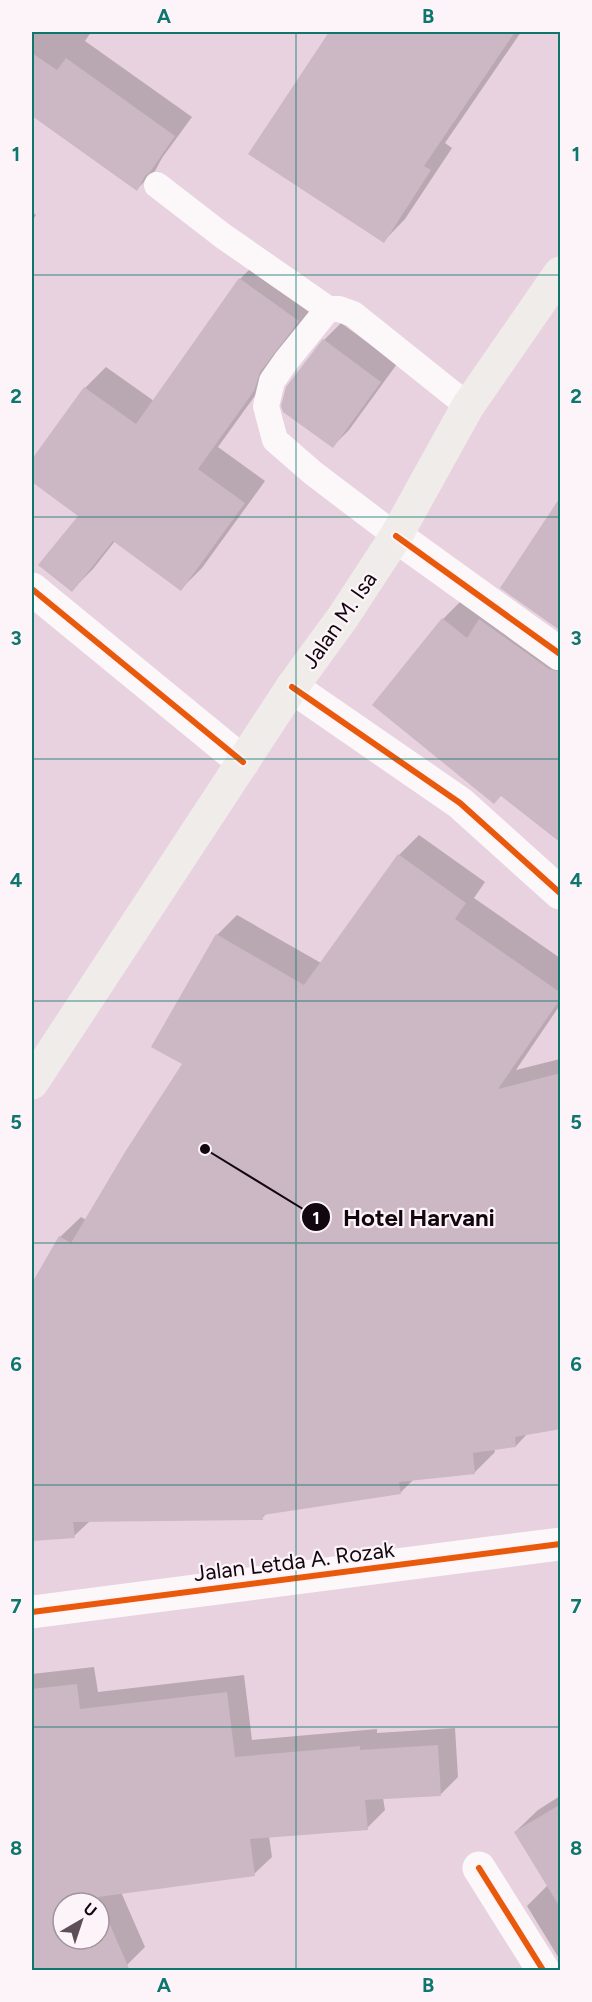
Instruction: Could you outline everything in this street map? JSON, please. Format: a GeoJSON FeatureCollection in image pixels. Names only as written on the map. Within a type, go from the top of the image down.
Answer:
{"type":"FeatureCollection","features":[{"type":"Feature","properties":{"kind":"main road","name":"Jalan M. Isa"},"geometry":{"type":"LineString","coordinates":[[32,1083],[292,687],[343,617],[396,536],[468,406],[561,273]]}},
{"type":"Feature","properties":{"kind":"street"},"geometry":{"type":"LineString","coordinates":[[396,536],[561,654]]}},
{"type":"Feature","properties":{"kind":"street"},"geometry":{"type":"LineString","coordinates":[[32,590],[243,762]]}},
{"type":"Feature","properties":{"kind":"street"},"geometry":{"type":"LineString","coordinates":[[292,687],[460,803],[561,893]]}},
{"type":"Feature","properties":{"kind":"street","name":"Jalan Letda A. Rozak"},"geometry":{"type":"LineString","coordinates":[[32,1612],[561,1544]]}},
{"type":"Feature","properties":{"kind":"street"},"geometry":{"type":"LineString","coordinates":[[479,1868],[543,1971]]}},
{"type":"Feature","properties":{"kind":"lane"},"geometry":{"type":"LineString","coordinates":[[157,184],[223,236],[328,309],[339,309],[353,315],[468,406]]}},
{"type":"Feature","properties":{"kind":"lane"},"geometry":{"type":"LineString","coordinates":[[328,309],[272,381],[266,406],[275,440],[313,473],[396,536]]}},
{"type":"Feature","properties":{"kind":"building"},"geometry":{"type":"Polygon","coordinates":[[[329,32],[515,32],[424,166],[431,170],[384,243],[248,154],[329,32]]]}},
{"type":"Feature","properties":{"kind":"building"},"geometry":{"type":"Polygon","coordinates":[[[32,53],[57,70],[66,58],[175,136],[145,176],[137,191],[32,116],[32,53]]]}},
{"type":"Feature","properties":{"kind":"building"},"geometry":{"type":"Polygon","coordinates":[[[239,278],[299,321],[260,372],[254,391],[198,469],[245,503],[181,591],[113,541],[72,592],[38,565],[78,516],[32,482],[32,459],[84,387],[136,424],[239,278]]]}},
{"type":"Feature","properties":{"kind":"building"},"geometry":{"type":"Polygon","coordinates":[[[323,339],[381,382],[333,448],[283,412],[281,406],[286,387],[323,339]]]}},
{"type":"Feature","properties":{"kind":"building"},"geometry":{"type":"Polygon","coordinates":[[[561,496],[561,631],[500,588],[561,496]]]}},
{"type":"Feature","properties":{"kind":"building"},"geometry":{"type":"Polygon","coordinates":[[[442,618],[467,638],[479,619],[549,669],[561,672],[561,843],[501,796],[494,804],[372,705],[442,618]]]}},
{"type":"Feature","properties":{"kind":"building"},"geometry":{"type":"Polygon","coordinates":[[[398,854],[466,903],[455,919],[561,993],[561,998],[498,1089],[561,1073],[561,1429],[515,1437],[516,1447],[473,1453],[475,1474],[399,1482],[401,1494],[263,1515],[263,1520],[73,1522],[75,1538],[32,1541],[32,1283],[59,1236],[71,1243],[125,1152],[182,1064],[151,1047],[216,934],[304,985],[398,854]]]}},
{"type":"Feature","properties":{"kind":"building"},"geometry":{"type":"Polygon","coordinates":[[[77,1684],[80,1709],[227,1692],[235,1757],[360,1746],[360,1750],[438,1745],[441,1796],[365,1800],[368,1830],[250,1839],[255,1876],[111,1895],[111,1891],[51,1891],[51,1951],[111,1951],[111,1927],[130,1971],[32,1971],[32,1689],[77,1684]]]}},
{"type":"Feature","properties":{"kind":"building"},"geometry":{"type":"Polygon","coordinates":[[[561,1804],[561,1909],[514,1832],[561,1804]]]}},
{"type":"Feature","properties":{"kind":"cycle path"},"geometry":{"type":"LineString","coordinates":[[396,536],[560,654]]}},
{"type":"Feature","properties":{"kind":"cycle path"},"geometry":{"type":"LineString","coordinates":[[32,589],[243,762]]}},
{"type":"Feature","properties":{"kind":"cycle path"},"geometry":{"type":"LineString","coordinates":[[292,687],[460,803],[560,893]]}},
{"type":"Feature","properties":{"kind":"cycle path"},"geometry":{"type":"LineString","coordinates":[[32,1612],[560,1544]]}},
{"type":"Feature","properties":{"kind":"cycle path"},"geometry":{"type":"LineString","coordinates":[[479,1868],[543,1970]]}},
{"type":"Feature","properties":{"kind":"place","name":"Hotel Harvani"},"geometry":{"type":"Point","coordinates":[205,1149]}}]}
